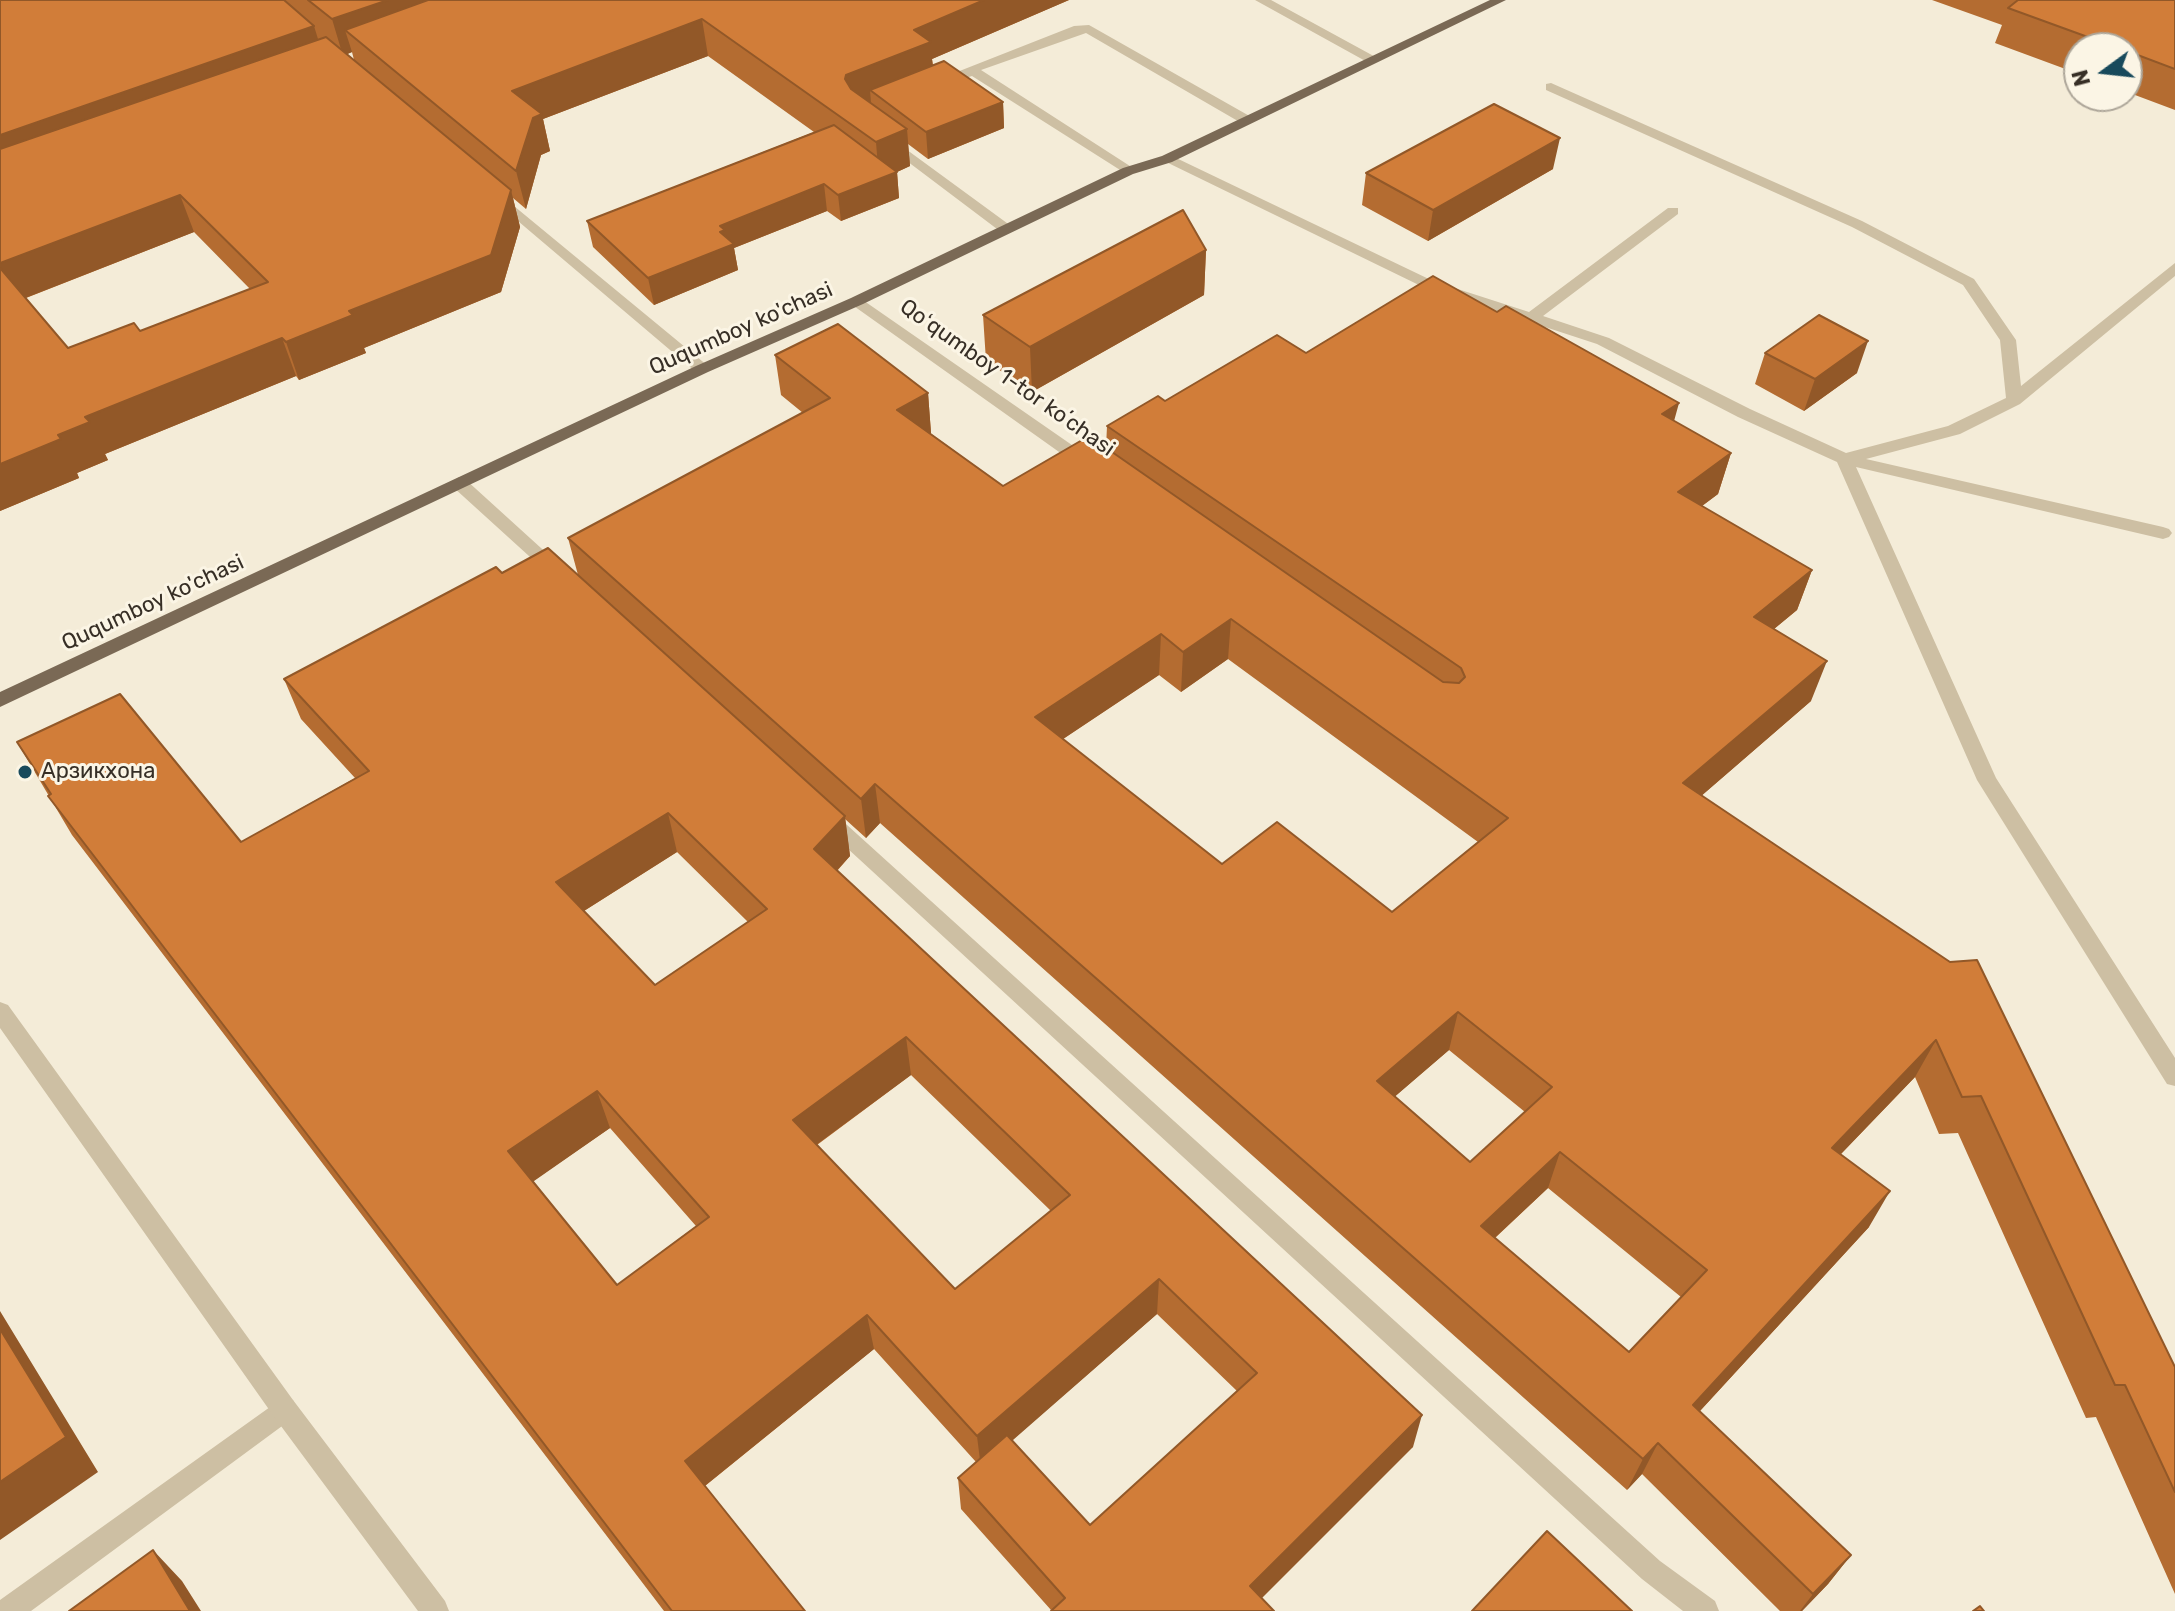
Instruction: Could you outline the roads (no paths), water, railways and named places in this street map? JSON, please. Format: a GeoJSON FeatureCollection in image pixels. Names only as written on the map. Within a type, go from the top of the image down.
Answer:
{"type":"FeatureCollection","features":[{"type":"Feature","properties":{"kind":"main road","name":"Ququmboy ko'chasi"},"geometry":{"type":"LineString","coordinates":[[0,700],[702,369],[857,301],[1128,171],[1167,159],[1500,0]]}},
{"type":"Feature","properties":{"kind":"street"},"geometry":{"type":"LineString","coordinates":[[1261,0],[1374,60]]}},
{"type":"Feature","properties":{"kind":"street"},"geometry":{"type":"LineString","coordinates":[[926,87],[1079,29],[1089,29],[1248,121]]}},
{"type":"Feature","properties":{"kind":"street"},"geometry":{"type":"LineString","coordinates":[[966,71],[976,73],[1128,171]]}},
{"type":"Feature","properties":{"kind":"street"},"geometry":{"type":"LineString","coordinates":[[1551,87],[1857,224],[1969,282],[2008,340],[2014,400]]}},
{"type":"Feature","properties":{"kind":"street"},"geometry":{"type":"LineString","coordinates":[[873,129],[1006,229]]}},
{"type":"Feature","properties":{"kind":"street"},"geometry":{"type":"LineString","coordinates":[[1167,159],[1428,284],[1603,341],[1744,413],[1844,459],[2163,533]]}},
{"type":"Feature","properties":{"kind":"street"},"geometry":{"type":"LineString","coordinates":[[486,186],[702,369]]}},
{"type":"Feature","properties":{"kind":"street"},"geometry":{"type":"LineString","coordinates":[[1532,317],[1673,211]]}},
{"type":"Feature","properties":{"kind":"street"},"geometry":{"type":"LineString","coordinates":[[1844,459],[1954,430],[2014,400],[2175,268]]}},
{"type":"Feature","properties":{"kind":"street","name":"Qoʻqumboy 1-tor koʼchasi"},"geometry":{"type":"LineString","coordinates":[[857,301],[1104,476]]}},
{"type":"Feature","properties":{"kind":"street"},"geometry":{"type":"LineString","coordinates":[[1844,459],[1987,780],[2175,1077]]}},
{"type":"Feature","properties":{"kind":"street"},"geometry":{"type":"LineString","coordinates":[[459,483],[577,591]]}},
{"type":"Feature","properties":{"kind":"street"},"geometry":{"type":"LineString","coordinates":[[813,806],[1639,1559],[1705,1611]]}},
{"type":"Feature","properties":{"kind":"street"},"geometry":{"type":"LineString","coordinates":[[0,1011],[284,1409],[435,1611]]}},
{"type":"Feature","properties":{"kind":"street"},"geometry":{"type":"LineString","coordinates":[[8,1611],[284,1409]]}},
{"type":"Feature","properties":{"kind":"place","name":"Арзикхона"},"geometry":{"type":"Point","coordinates":[25,772]}}]}
